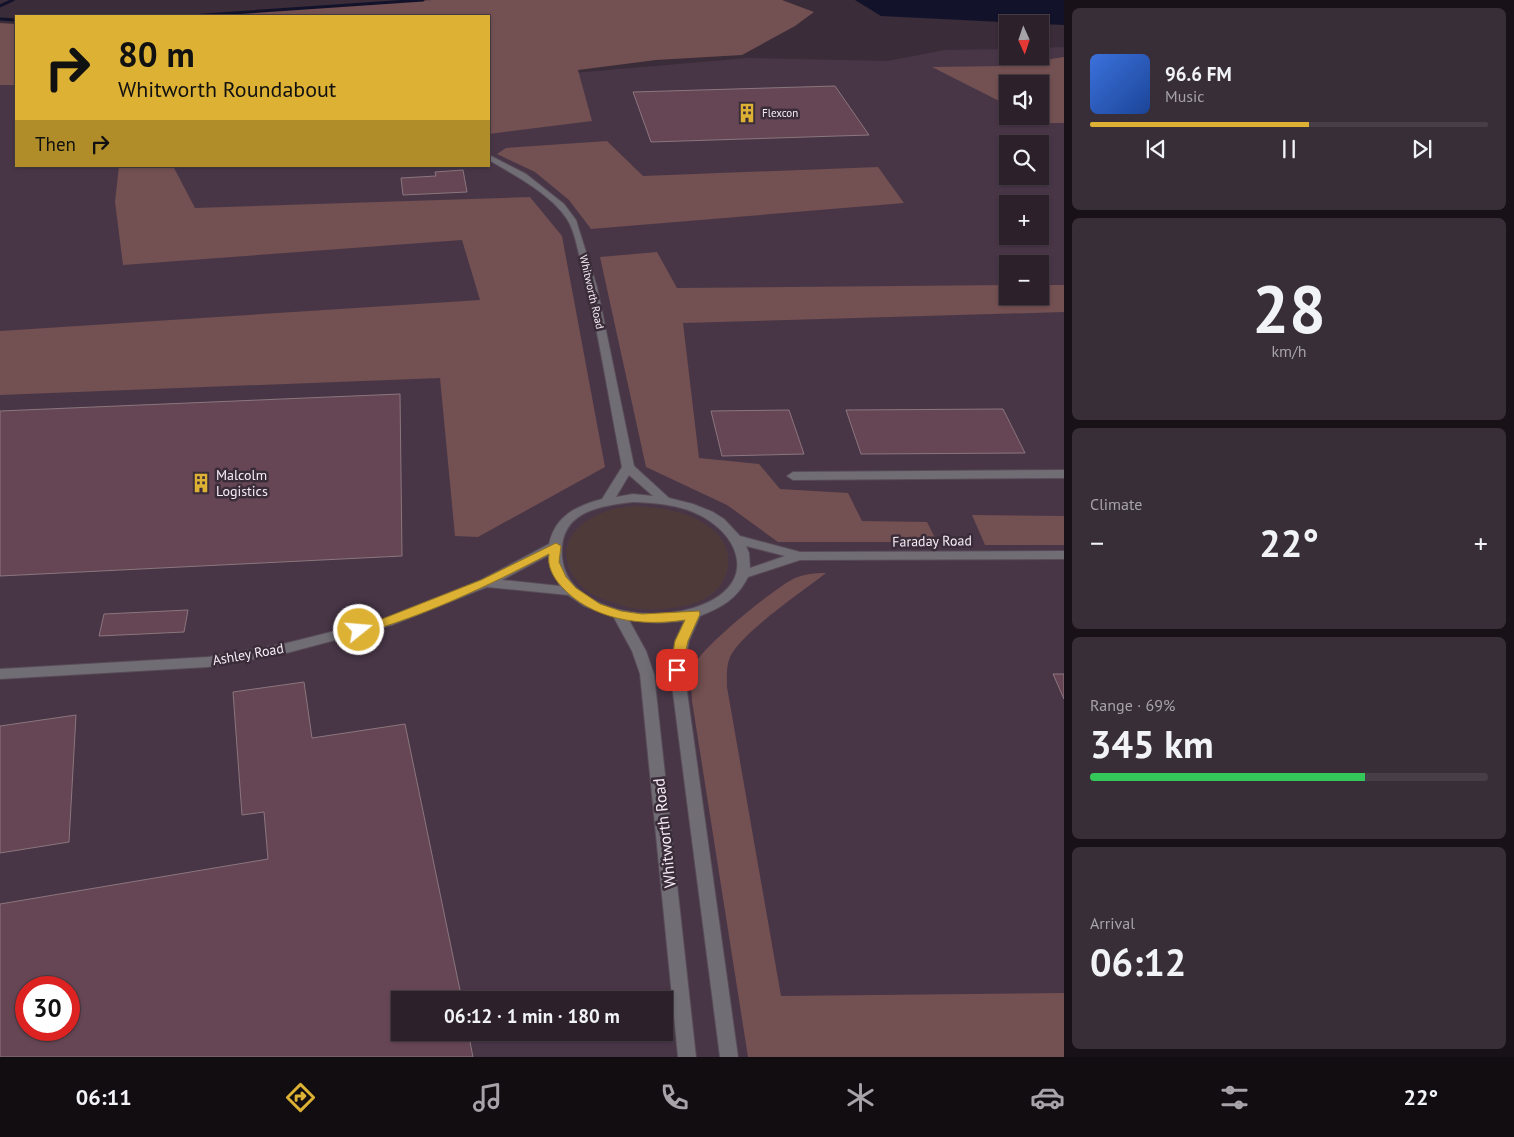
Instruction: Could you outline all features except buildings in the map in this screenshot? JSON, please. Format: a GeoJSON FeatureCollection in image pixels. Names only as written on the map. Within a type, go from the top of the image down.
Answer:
{"type":"FeatureCollection","features":[{"type":"Feature","properties":{"kind":"street","name":"Whitworth Road"},"geometry":{"type":"LineString","coordinates":[[490,158],[523,176],[561,206],[572,220],[579,238],[592,287],[628,468]]}},
{"type":"Feature","properties":{"kind":"street"},"geometry":{"type":"LineString","coordinates":[[607,501],[628,468],[665,501]]}},
{"type":"Feature","properties":{"kind":"street"},"geometry":{"type":"LineString","coordinates":[[793,476],[1064,474]]}},
{"type":"Feature","properties":{"kind":"street"},"geometry":{"type":"LineString","coordinates":[[633,498],[665,501],[697,509],[722,522],[739,540],[743,555],[742,575],[734,591],[694,614],[670,618],[642,618],[619,615],[596,606],[572,591],[561,578],[554,562],[557,537],[564,523],[582,510],[607,501],[633,498]]}},
{"type":"Feature","properties":{"kind":"street","name":"Faraday Road"},"geometry":{"type":"LineString","coordinates":[[739,540],[800,556],[1064,554]]}},
{"type":"Feature","properties":{"kind":"street","name":"Ashley Road"},"geometry":{"type":"LineString","coordinates":[[0,674],[179,664],[283,649],[386,622],[486,583],[556,546]]}},
{"type":"Feature","properties":{"kind":"street","name":"Faraday Road"},"geometry":{"type":"LineString","coordinates":[[742,575],[800,556]]}},
{"type":"Feature","properties":{"kind":"street","name":"Ashley Road"},"geometry":{"type":"LineString","coordinates":[[486,583],[572,591]]}},
{"type":"Feature","properties":{"kind":"street"},"geometry":{"type":"LineString","coordinates":[[694,614],[682,641],[677,670],[729,1057]]}},
{"type":"Feature","properties":{"kind":"street","name":"Whitworth Road"},"geometry":{"type":"LineString","coordinates":[[619,615],[638,647],[647,674],[687,1057]]}},
{"type":"Feature","properties":{"kind":"shaded area"},"geometry":{"type":"Polygon","coordinates":[[[432,0],[782,0],[814,12],[795,26],[742,55],[656,60],[578,70],[592,121],[490,134],[490,15],[207,15],[432,0]]]}},
{"type":"Feature","properties":{"kind":"shaded area"},"geometry":{"type":"Polygon","coordinates":[[[0,23],[15,24],[15,85],[0,85],[0,23]]]}},
{"type":"Feature","properties":{"kind":"shaded area"},"geometry":{"type":"Polygon","coordinates":[[[1064,47],[1064,1057],[0,1057],[0,85],[15,85],[15,167],[490,167],[490,80],[748,58],[887,61],[945,50],[999,49],[999,65],[1049,65],[1049,48],[1064,47]]]}},
{"type":"Feature","properties":{"kind":"shaded area"},"geometry":{"type":"Polygon","coordinates":[[[1064,57],[1064,123],[1049,123],[1049,75],[999,75],[999,101],[932,67],[1049,65],[1049,59],[1064,57]]]}},
{"type":"Feature","properties":{"kind":"shaded area"},"geometry":{"type":"Polygon","coordinates":[[[607,141],[643,176],[878,167],[904,203],[591,229],[569,200],[535,172],[497,154],[506,148],[607,141]]]}},
{"type":"Feature","properties":{"kind":"shaded area"},"geometry":{"type":"Polygon","coordinates":[[[119,167],[174,167],[195,208],[530,197],[562,236],[605,467],[478,537],[455,536],[440,378],[0,395],[0,331],[480,300],[462,240],[123,265],[115,202],[119,167]]]}},
{"type":"Feature","properties":{"kind":"shaded area"},"geometry":{"type":"Polygon","coordinates":[[[657,252],[677,288],[999,285],[999,305],[1049,305],[1049,285],[1064,285],[1064,312],[683,323],[699,458],[759,464],[780,489],[848,493],[862,521],[927,522],[937,542],[778,542],[727,505],[646,467],[600,257],[657,252]]]}},
{"type":"Feature","properties":{"kind":"shaded area"},"geometry":{"type":"Polygon","coordinates":[[[636,506],[680,512],[700,521],[717,534],[723,541],[726,549],[728,566],[722,583],[716,590],[704,599],[692,604],[652,610],[626,607],[598,597],[586,590],[575,578],[568,565],[566,554],[568,542],[583,523],[595,516],[613,509],[636,506]]]}},
{"type":"Feature","properties":{"kind":"shaded area"},"geometry":{"type":"Polygon","coordinates":[[[972,515],[1064,516],[1064,545],[985,545],[972,515]]]}},
{"type":"Feature","properties":{"kind":"shaded area"},"geometry":{"type":"Polygon","coordinates":[[[826,573],[759,624],[737,647],[730,657],[727,668],[727,687],[781,996],[1064,993],[1064,1057],[748,1057],[692,701],[692,677],[696,663],[712,643],[757,604],[795,578],[810,574],[826,573]]]}},
{"type":"Feature","properties":{"kind":"water"},"geometry":{"type":"Polygon","coordinates":[[[855,0],[1064,0],[1064,25],[1049,24],[1049,15],[999,15],[999,22],[881,16],[855,0]]]}},
{"type":"Feature","properties":{"kind":"waterway"},"geometry":{"type":"LineString","coordinates":[[0,6],[13,0]]}},
{"type":"Feature","properties":{"kind":"waterway"},"geometry":{"type":"LineString","coordinates":[[205,15],[423,0]]}},
{"type":"Feature","properties":{"kind":"waterway"},"geometry":{"type":"LineString","coordinates":[[0,19],[15,20]]}},
{"type":"Feature","properties":{"kind":"place","name":"Flexcon"},"geometry":{"type":"Point","coordinates":[747,113]}},
{"type":"Feature","properties":{"kind":"place","name":"Malcolm Logistics"},"geometry":{"type":"Point","coordinates":[201,483]}},
{"type":"Feature","properties":{"kind":"route"},"geometry":{"type":"LineString","coordinates":[[359,630],[386,622],[486,583],[556,546],[554,562],[561,578],[572,591],[596,606],[619,615],[642,618],[670,618],[694,614],[682,641],[677,670]]}}]}
